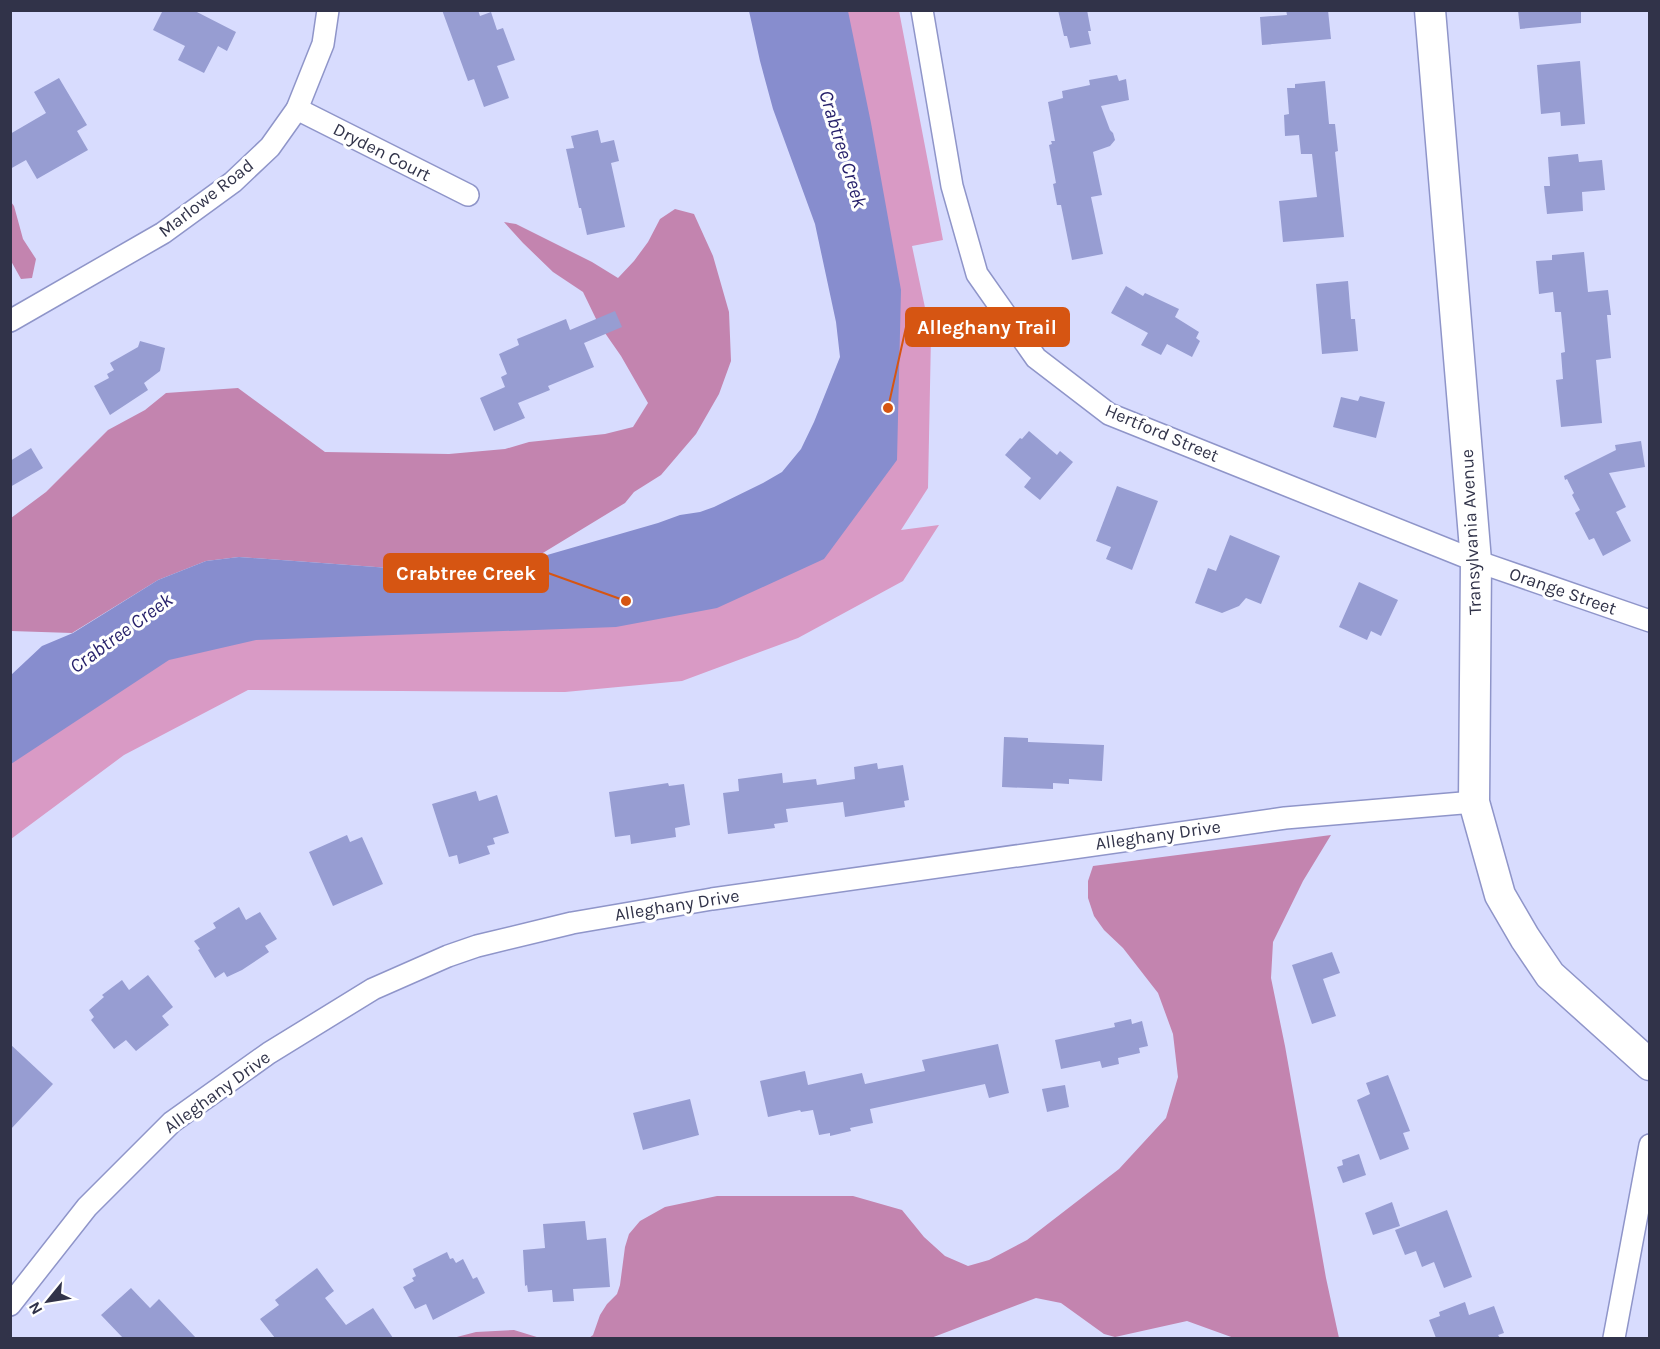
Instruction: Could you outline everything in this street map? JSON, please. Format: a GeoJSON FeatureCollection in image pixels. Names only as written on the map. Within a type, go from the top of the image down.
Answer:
{"type":"FeatureCollection","features":[{"type":"Feature","properties":{"kind":"street","name":"Marlowe Road"},"geometry":{"type":"LineString","coordinates":[[10,321],[163,233],[233,182],[270,147],[297,109],[323,44],[328,10]]}},
{"type":"Feature","properties":{"kind":"street","name":"Hertford Street"},"geometry":{"type":"LineString","coordinates":[[922,10],[952,186],[977,274],[1036,358],[1109,414],[1476,561]]}},
{"type":"Feature","properties":{"kind":"street","name":"Transylvania Avenue"},"geometry":{"type":"LineString","coordinates":[[1430,10],[1476,561],[1474,802],[1500,895],[1525,938],[1550,975],[1650,1065]]}},
{"type":"Feature","properties":{"kind":"street","name":"Dryden Court"},"geometry":{"type":"LineString","coordinates":[[297,109],[468,195]]}},
{"type":"Feature","properties":{"kind":"street","name":"Orange Street"},"geometry":{"type":"LineString","coordinates":[[1476,561],[1650,621]]}},
{"type":"Feature","properties":{"kind":"street","name":"Alleghany Drive"},"geometry":{"type":"LineString","coordinates":[[10,1305],[87,1207],[172,1122],[269,1053],[373,989],[448,956],[477,946],[572,923],[712,899],[1285,818],[1474,802]]}},
{"type":"Feature","properties":{"kind":"street"},"geometry":{"type":"LineString","coordinates":[[1614,1338],[1650,1145]]}},
{"type":"Feature","properties":{"kind":"shaded area"},"geometry":{"type":"Polygon","coordinates":[[[782,11],[899,11],[943,240],[912,246],[931,336],[928,488],[901,530],[939,525],[903,581],[798,638],[682,681],[565,692],[248,690],[124,755],[11,839],[10,720],[80,671],[556,586],[829,477],[864,340],[782,11]]]}},
{"type":"Feature","properties":{"kind":"shaded area"},"geometry":{"type":"Polygon","coordinates":[[[11,202],[23,239],[36,259],[32,278],[21,279],[11,261],[11,202]]]}},
{"type":"Feature","properties":{"kind":"shaded area"},"geometry":{"type":"Polygon","coordinates":[[[675,209],[694,214],[713,256],[729,312],[731,361],[719,394],[696,434],[661,475],[634,492],[625,503],[533,559],[509,566],[446,570],[239,557],[206,561],[158,580],[72,633],[11,631],[11,518],[46,492],[108,430],[145,410],[166,393],[238,388],[325,452],[449,454],[505,449],[529,442],[605,434],[633,427],[648,403],[621,356],[598,323],[583,292],[553,272],[504,222],[516,224],[592,262],[618,278],[648,242],[660,219],[675,209]]]}},
{"type":"Feature","properties":{"kind":"shaded area"},"geometry":{"type":"Polygon","coordinates":[[[1331,835],[1303,881],[1273,942],[1271,978],[1339,1338],[1234,1338],[1187,1321],[1115,1337],[1104,1334],[1061,1303],[1036,1298],[931,1338],[589,1338],[593,1335],[600,1315],[607,1304],[617,1294],[629,1234],[640,1221],[665,1207],[717,1196],[853,1196],[902,1210],[924,1237],[945,1256],[968,1266],[989,1260],[1027,1240],[1119,1169],[1166,1118],[1178,1077],[1173,1034],[1158,993],[1123,948],[1104,930],[1094,916],[1088,898],[1088,881],[1093,866],[1331,835]]]}},
{"type":"Feature","properties":{"kind":"shaded area"},"geometry":{"type":"Polygon","coordinates":[[[514,1330],[540,1338],[453,1338],[476,1332],[514,1330]]]}},
{"type":"Feature","properties":{"kind":"water"},"geometry":{"type":"Polygon","coordinates":[[[749,11],[848,11],[901,290],[897,460],[824,559],[717,608],[616,627],[256,640],[169,660],[11,764],[11,675],[42,646],[73,633],[158,580],[206,561],[239,557],[446,570],[509,566],[680,515],[700,512],[782,472],[801,449],[840,357],[836,322],[815,224],[773,109],[749,11]]]}},
{"type":"Feature","properties":{"kind":"building"},"geometry":{"type":"Polygon","coordinates":[[[163,10],[193,10],[236,32],[227,51],[218,46],[204,73],[178,60],[185,46],[153,30],[163,10]]]}},
{"type":"Feature","properties":{"kind":"building"},"geometry":{"type":"Polygon","coordinates":[[[442,10],[478,10],[480,16],[491,12],[497,30],[503,28],[515,60],[497,66],[509,98],[484,107],[474,79],[468,81],[442,10]]]}},
{"type":"Feature","properties":{"kind":"building"},"geometry":{"type":"Polygon","coordinates":[[[1058,10],[1087,10],[1091,44],[1070,48],[1067,36],[1064,36],[1058,10]]]}},
{"type":"Feature","properties":{"kind":"building"},"geometry":{"type":"Polygon","coordinates":[[[1286,10],[1328,10],[1331,39],[1262,45],[1260,17],[1287,15],[1286,10]]]}},
{"type":"Feature","properties":{"kind":"building"},"geometry":{"type":"Polygon","coordinates":[[[1518,10],[1581,10],[1581,23],[1520,29],[1518,10]]]}},
{"type":"Feature","properties":{"kind":"building"},"geometry":{"type":"Polygon","coordinates":[[[1580,61],[1585,124],[1561,126],[1560,112],[1541,114],[1537,65],[1580,61]]]}},
{"type":"Feature","properties":{"kind":"building"},"geometry":{"type":"Polygon","coordinates":[[[1117,75],[1119,81],[1126,79],[1129,100],[1101,106],[1115,140],[1110,146],[1093,152],[1102,195],[1091,197],[1103,254],[1072,260],[1061,205],[1057,205],[1053,184],[1056,183],[1049,145],[1052,144],[1051,141],[1055,141],[1048,102],[1063,98],[1062,91],[1090,85],[1089,80],[1117,75]]]}},
{"type":"Feature","properties":{"kind":"building"},"geometry":{"type":"Polygon","coordinates":[[[59,78],[87,125],[77,131],[88,150],[37,179],[26,160],[10,169],[10,134],[46,113],[34,92],[59,78]]]}},
{"type":"Feature","properties":{"kind":"building"},"geometry":{"type":"Polygon","coordinates":[[[1325,81],[1329,124],[1335,124],[1338,151],[1335,152],[1344,237],[1283,242],[1279,201],[1317,197],[1312,154],[1301,154],[1299,135],[1285,136],[1284,115],[1289,114],[1287,88],[1295,88],[1295,84],[1325,81]]]}},
{"type":"Feature","properties":{"kind":"building"},"geometry":{"type":"Polygon","coordinates":[[[598,130],[601,143],[614,140],[619,161],[611,163],[625,227],[587,235],[566,149],[574,148],[571,136],[598,130]]]}},
{"type":"Feature","properties":{"kind":"building"},"geometry":{"type":"Polygon","coordinates":[[[1578,154],[1579,162],[1602,160],[1605,190],[1582,192],[1583,211],[1547,214],[1544,186],[1550,186],[1548,157],[1578,154]]]}},
{"type":"Feature","properties":{"kind":"building"},"geometry":{"type":"Polygon","coordinates":[[[1584,252],[1588,292],[1608,290],[1611,315],[1607,315],[1611,358],[1596,360],[1602,423],[1561,427],[1556,380],[1563,379],[1561,353],[1565,352],[1561,312],[1555,312],[1553,292],[1539,294],[1536,261],[1552,260],[1552,255],[1584,252]]]}},
{"type":"Feature","properties":{"kind":"building"},"geometry":{"type":"Polygon","coordinates":[[[1348,281],[1351,319],[1355,319],[1358,351],[1322,354],[1316,284],[1348,281]]]}},
{"type":"Feature","properties":{"kind":"building"},"geometry":{"type":"Polygon","coordinates":[[[1126,286],[1143,296],[1145,293],[1179,309],[1175,317],[1199,332],[1196,338],[1200,341],[1192,357],[1167,344],[1161,355],[1141,345],[1148,333],[1111,313],[1126,286]]]}},
{"type":"Feature","properties":{"kind":"building"},"geometry":{"type":"Polygon","coordinates":[[[615,311],[622,327],[584,343],[594,367],[548,386],[550,390],[518,403],[525,418],[494,431],[480,398],[505,387],[501,377],[507,374],[499,354],[519,345],[517,339],[566,319],[570,330],[615,311]]]}},
{"type":"Feature","properties":{"kind":"building"},"geometry":{"type":"Polygon","coordinates":[[[140,341],[165,348],[160,371],[144,383],[148,390],[110,415],[94,386],[109,378],[107,374],[114,370],[110,363],[138,347],[140,341]]]}},
{"type":"Feature","properties":{"kind":"building"},"geometry":{"type":"Polygon","coordinates":[[[1360,396],[1385,402],[1376,438],[1333,427],[1341,397],[1358,401],[1360,396]]]}},
{"type":"Feature","properties":{"kind":"building"},"geometry":{"type":"Polygon","coordinates":[[[1029,431],[1057,455],[1060,451],[1073,462],[1040,500],[1024,487],[1031,478],[1005,455],[1029,431]]]}},
{"type":"Feature","properties":{"kind":"building"},"geometry":{"type":"Polygon","coordinates":[[[1641,441],[1645,467],[1609,473],[1626,507],[1616,512],[1631,541],[1603,556],[1594,538],[1589,540],[1575,513],[1580,510],[1572,495],[1574,493],[1564,476],[1616,450],[1615,445],[1641,441]]]}},
{"type":"Feature","properties":{"kind":"building"},"geometry":{"type":"Polygon","coordinates":[[[31,448],[43,468],[10,487],[10,461],[31,448]]]}},
{"type":"Feature","properties":{"kind":"building"},"geometry":{"type":"Polygon","coordinates":[[[1117,486],[1158,501],[1132,570],[1106,559],[1111,547],[1096,541],[1117,486]]]}},
{"type":"Feature","properties":{"kind":"building"},"geometry":{"type":"Polygon","coordinates":[[[1230,535],[1280,556],[1261,604],[1246,598],[1239,606],[1222,613],[1195,603],[1208,568],[1216,571],[1230,535]]]}},
{"type":"Feature","properties":{"kind":"building"},"geometry":{"type":"Polygon","coordinates":[[[1359,582],[1398,600],[1381,636],[1371,631],[1367,640],[1339,627],[1359,582]]]}},
{"type":"Feature","properties":{"kind":"building"},"geometry":{"type":"Polygon","coordinates":[[[1004,737],[1028,738],[1028,742],[1104,745],[1102,781],[1069,779],[1069,784],[1053,783],[1053,789],[1002,787],[1004,737]]]}},
{"type":"Feature","properties":{"kind":"building"},"geometry":{"type":"Polygon","coordinates":[[[877,763],[878,769],[903,765],[909,800],[904,801],[905,807],[845,817],[843,802],[786,809],[788,822],[774,824],[775,828],[728,834],[723,793],[739,791],[738,779],[782,773],[783,783],[816,779],[817,785],[855,779],[854,767],[877,763]]]}},
{"type":"Feature","properties":{"kind":"building"},"geometry":{"type":"Polygon","coordinates":[[[668,783],[669,786],[684,784],[690,825],[675,828],[676,837],[631,844],[630,835],[615,837],[609,792],[668,783]]]}},
{"type":"Feature","properties":{"kind":"building"},"geometry":{"type":"Polygon","coordinates":[[[476,791],[479,801],[497,795],[509,833],[493,838],[495,844],[487,846],[490,854],[459,864],[457,855],[449,857],[432,804],[476,791]]]}},
{"type":"Feature","properties":{"kind":"building"},"geometry":{"type":"Polygon","coordinates":[[[347,835],[350,842],[362,837],[383,884],[333,906],[309,852],[347,835]]]}},
{"type":"Feature","properties":{"kind":"building"},"geometry":{"type":"Polygon","coordinates":[[[239,907],[246,920],[260,912],[277,939],[265,946],[269,952],[242,970],[227,977],[224,972],[215,978],[194,941],[216,928],[213,923],[239,907]]]}},
{"type":"Feature","properties":{"kind":"building"},"geometry":{"type":"Polygon","coordinates":[[[1332,952],[1340,973],[1323,979],[1336,1016],[1312,1024],[1292,965],[1332,952]]]}},
{"type":"Feature","properties":{"kind":"building"},"geometry":{"type":"Polygon","coordinates":[[[148,975],[173,1007],[162,1016],[169,1025],[136,1051],[126,1040],[114,1049],[91,1020],[94,1017],[89,1010],[104,997],[102,995],[122,980],[129,990],[148,975]]]}},
{"type":"Feature","properties":{"kind":"building"},"geometry":{"type":"Polygon","coordinates":[[[1131,1019],[1132,1024],[1142,1021],[1148,1046],[1139,1048],[1140,1053],[1118,1058],[1119,1064],[1102,1068],[1100,1061],[1061,1069],[1055,1040],[1115,1027],[1114,1023],[1131,1019]]]}},
{"type":"Feature","properties":{"kind":"building"},"geometry":{"type":"Polygon","coordinates":[[[10,1044],[53,1084],[10,1130],[10,1044]]]}},
{"type":"Feature","properties":{"kind":"building"},"geometry":{"type":"Polygon","coordinates":[[[998,1044],[1009,1093],[989,1098],[985,1084],[870,1109],[873,1123],[850,1128],[851,1131],[830,1136],[830,1133],[819,1135],[813,1110],[801,1112],[800,1110],[768,1117],[760,1081],[805,1071],[808,1085],[862,1073],[865,1084],[925,1071],[922,1060],[998,1044]]]}},
{"type":"Feature","properties":{"kind":"building"},"geometry":{"type":"Polygon","coordinates":[[[1388,1075],[1410,1131],[1403,1133],[1409,1149],[1380,1160],[1357,1100],[1370,1094],[1366,1083],[1388,1075]]]}},
{"type":"Feature","properties":{"kind":"building"},"geometry":{"type":"Polygon","coordinates":[[[1065,1085],[1069,1107],[1047,1112],[1042,1089],[1065,1085]]]}},
{"type":"Feature","properties":{"kind":"building"},"geometry":{"type":"Polygon","coordinates":[[[690,1099],[699,1135],[643,1150],[633,1113],[690,1099]]]}},
{"type":"Feature","properties":{"kind":"building"},"geometry":{"type":"Polygon","coordinates":[[[1359,1154],[1366,1175],[1343,1183],[1337,1167],[1343,1165],[1342,1160],[1359,1154]]]}},
{"type":"Feature","properties":{"kind":"building"},"geometry":{"type":"Polygon","coordinates":[[[1392,1202],[1400,1226],[1373,1235],[1365,1213],[1392,1202]]]}},
{"type":"Feature","properties":{"kind":"building"},"geometry":{"type":"Polygon","coordinates":[[[1447,1210],[1472,1277],[1444,1288],[1434,1262],[1422,1267],[1416,1251],[1405,1255],[1395,1230],[1447,1210]]]}},
{"type":"Feature","properties":{"kind":"building"},"geometry":{"type":"Polygon","coordinates":[[[585,1221],[587,1240],[606,1238],[610,1287],[573,1289],[574,1301],[553,1302],[552,1290],[528,1292],[527,1285],[525,1286],[523,1250],[545,1248],[543,1224],[585,1221]]]}},
{"type":"Feature","properties":{"kind":"building"},"geometry":{"type":"Polygon","coordinates":[[[447,1252],[450,1259],[453,1258],[456,1263],[463,1259],[473,1279],[477,1277],[485,1293],[433,1320],[426,1304],[415,1309],[403,1287],[414,1281],[412,1278],[416,1276],[413,1269],[447,1252]]]}},
{"type":"Feature","properties":{"kind":"building"},"geometry":{"type":"Polygon","coordinates":[[[317,1268],[334,1291],[325,1298],[346,1325],[373,1308],[393,1338],[275,1338],[260,1319],[279,1305],[275,1300],[317,1268]]]}},
{"type":"Feature","properties":{"kind":"building"},"geometry":{"type":"Polygon","coordinates":[[[131,1288],[150,1308],[159,1299],[196,1338],[123,1338],[101,1315],[131,1288]]]}},
{"type":"Feature","properties":{"kind":"building"},"geometry":{"type":"Polygon","coordinates":[[[1465,1302],[1469,1315],[1494,1306],[1504,1333],[1498,1335],[1500,1338],[1436,1338],[1429,1320],[1440,1316],[1439,1312],[1465,1302]]]}},
{"type":"Feature","properties":{"kind":"place","name":"Alleghany Trail"},"geometry":{"type":"Point","coordinates":[888,408]}},
{"type":"Feature","properties":{"kind":"place","name":"Crabtree Creek"},"geometry":{"type":"Point","coordinates":[626,601]}}]}
